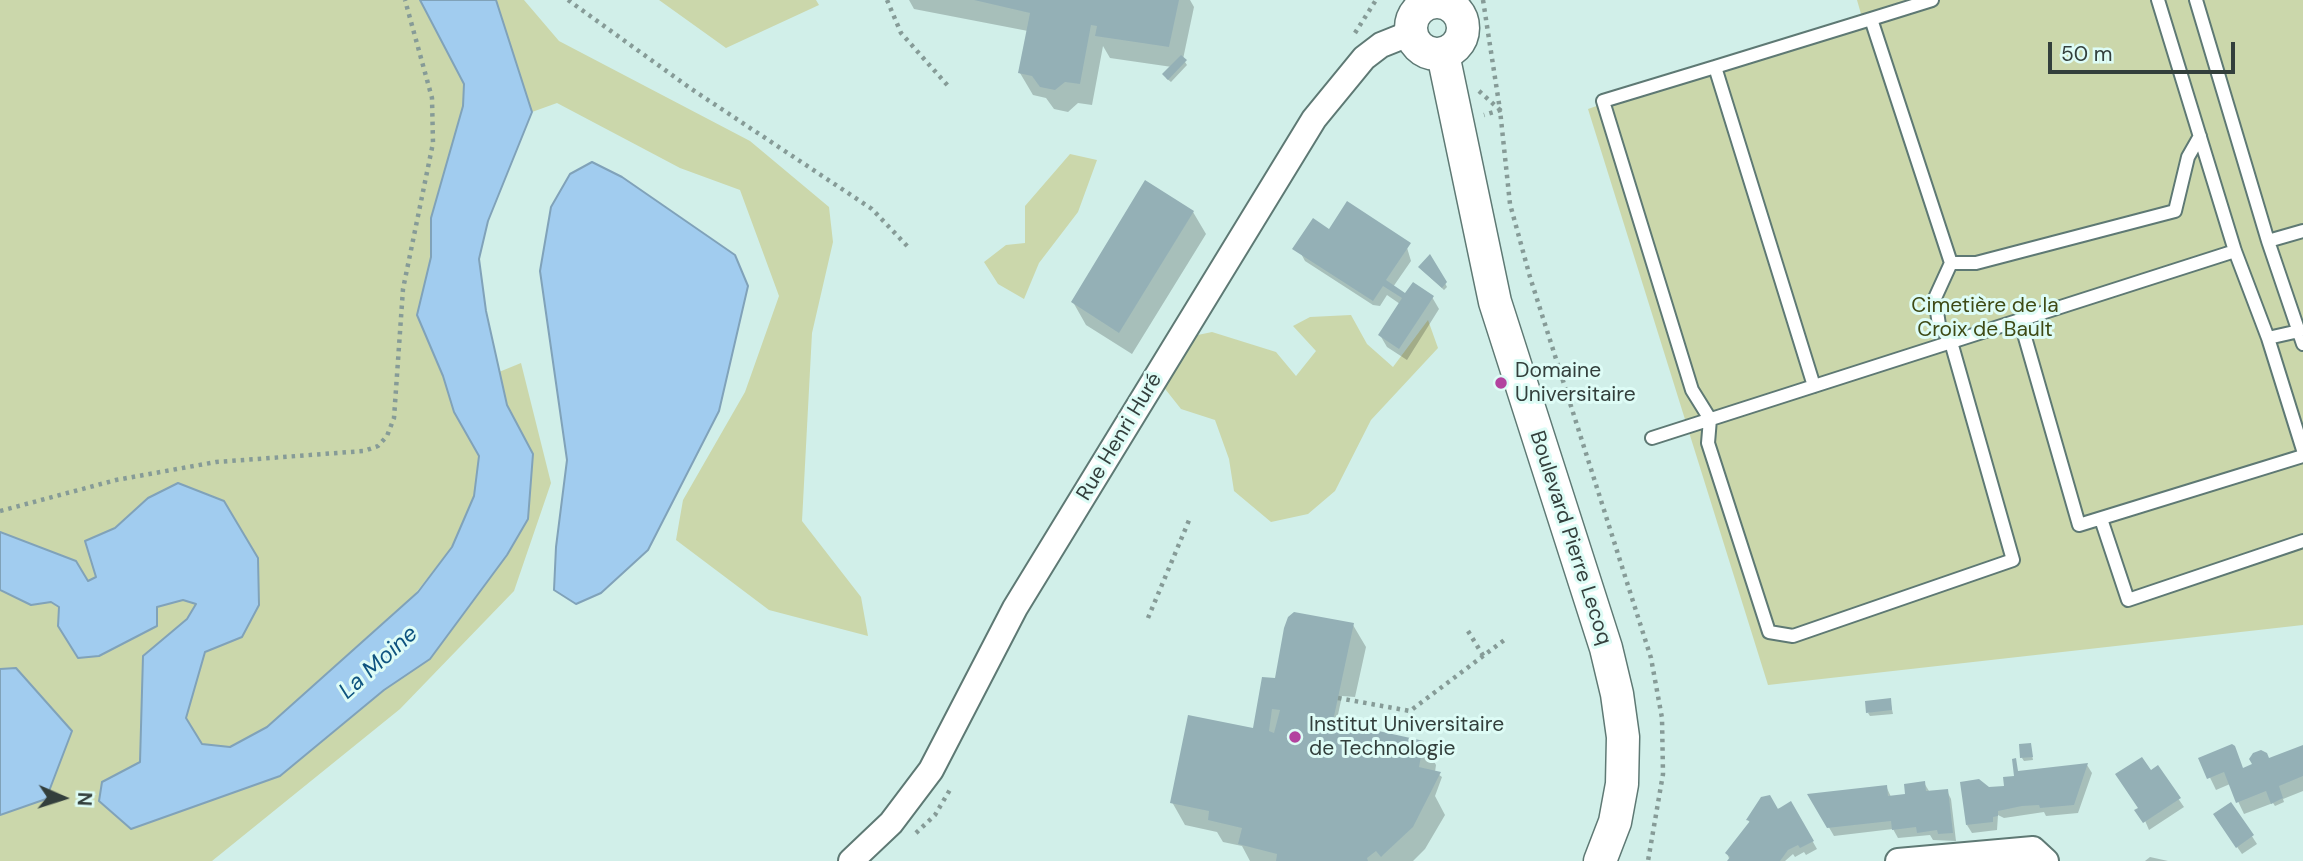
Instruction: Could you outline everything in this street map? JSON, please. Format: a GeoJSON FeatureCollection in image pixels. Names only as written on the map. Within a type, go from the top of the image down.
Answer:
{"type":"FeatureCollection","features":[{"type":"Feature","properties":{"kind":"street"},"geometry":{"type":"LineString","coordinates":[[1432,1],[1450,5],[1461,19],[1462,36],[1451,50],[1443,54],[1434,54],[1419,48],[1411,33],[1413,16],[1424,4],[1432,1]]}},
{"type":"Feature","properties":{"kind":"street","name":"Rue Henri Huré"},"geometry":{"type":"LineString","coordinates":[[851,861],[891,823],[931,770],[1015,608],[1314,119],[1364,58],[1381,45],[1411,33]]}},
{"type":"Feature","properties":{"kind":"street","name":"Boulevard Pierre Lecoq"},"geometry":{"type":"LineString","coordinates":[[1443,54],[1495,302],[1606,648],[1617,694],[1623,737],[1622,784],[1615,822],[1600,861]]}},
{"type":"Feature","properties":{"kind":"street"},"geometry":{"type":"LineString","coordinates":[[1898,861],[2033,849],[2046,861]]}},
{"type":"Feature","properties":{"kind":"lane"},"geometry":{"type":"LineString","coordinates":[[1871,19],[1951,263],[1935,298],[1939,325],[1951,342],[2013,560],[1793,636],[1769,632],[1708,443],[1710,419],[1692,390],[1604,101],[1932,0]]}},
{"type":"Feature","properties":{"kind":"lane"},"geometry":{"type":"LineString","coordinates":[[2158,0],[2235,251],[2268,338],[2303,450]]}},
{"type":"Feature","properties":{"kind":"lane"},"geometry":{"type":"LineString","coordinates":[[2196,0],[2268,241],[2303,344]]}},
{"type":"Feature","properties":{"kind":"lane"},"geometry":{"type":"LineString","coordinates":[[1715,67],[1814,386]]}},
{"type":"Feature","properties":{"kind":"lane"},"geometry":{"type":"LineString","coordinates":[[1951,263],[1976,263],[2175,211],[2188,157],[2200,136]]}},
{"type":"Feature","properties":{"kind":"lane"},"geometry":{"type":"LineString","coordinates":[[2268,241],[2303,232]]}},
{"type":"Feature","properties":{"kind":"lane"},"geometry":{"type":"LineString","coordinates":[[1652,438],[2235,251]]}},
{"type":"Feature","properties":{"kind":"lane"},"geometry":{"type":"LineString","coordinates":[[2020,320],[2079,525],[2303,456]]}},
{"type":"Feature","properties":{"kind":"lane"},"geometry":{"type":"LineString","coordinates":[[2268,338],[2299,331]]}},
{"type":"Feature","properties":{"kind":"lane"},"geometry":{"type":"LineString","coordinates":[[2101,519],[2128,600],[2303,541]]}},
{"type":"Feature","properties":{"kind":"path"},"geometry":{"type":"LineString","coordinates":[[0,511],[116,480],[216,462],[364,452],[378,446],[387,436],[394,418],[403,289],[433,143],[432,98],[405,0]]}},
{"type":"Feature","properties":{"kind":"path"},"geometry":{"type":"LineString","coordinates":[[568,0],[690,88],[872,209],[910,249]]}},
{"type":"Feature","properties":{"kind":"path"},"geometry":{"type":"LineString","coordinates":[[887,0],[901,33],[949,87]]}},
{"type":"Feature","properties":{"kind":"path"},"geometry":{"type":"LineString","coordinates":[[1483,0],[1500,110],[1510,204],[1552,354],[1651,659],[1662,718],[1663,774],[1648,861]]}},
{"type":"Feature","properties":{"kind":"path"},"geometry":{"type":"LineString","coordinates":[[1449,90],[1473,86],[1500,110]]}},
{"type":"Feature","properties":{"kind":"path"},"geometry":{"type":"LineString","coordinates":[[1457,124],[1500,110]]}},
{"type":"Feature","properties":{"kind":"path"},"geometry":{"type":"LineString","coordinates":[[1148,618],[1190,518]]}},
{"type":"Feature","properties":{"kind":"path"},"geometry":{"type":"LineString","coordinates":[[1468,631],[1484,657]]}},
{"type":"Feature","properties":{"kind":"path"},"geometry":{"type":"LineString","coordinates":[[1338,698],[1410,711],[1507,638]]}},
{"type":"Feature","properties":{"kind":"green space"},"geometry":{"type":"Polygon","coordinates":[[[0,0],[420,0],[464,83],[463,106],[431,218],[431,257],[417,315],[443,376],[454,412],[479,456],[474,496],[452,547],[411,599],[267,727],[230,747],[202,744],[186,718],[205,652],[242,637],[148,498],[115,528],[85,541],[96,578],[88,581],[0,532],[0,0]]]}},
{"type":"Feature","properties":{"kind":"green space"},"geometry":{"type":"Polygon","coordinates":[[[496,0],[524,0],[559,41],[750,141],[829,207],[833,242],[812,333],[802,521],[861,597],[868,636],[769,610],[676,540],[683,500],[745,392],[779,296],[740,190],[680,168],[557,103],[532,112],[496,0]]]}},
{"type":"Feature","properties":{"kind":"green space"},"geometry":{"type":"Polygon","coordinates":[[[659,0],[816,0],[819,5],[726,48],[659,0]]]}},
{"type":"Feature","properties":{"kind":"green space","name":"Cimetière de la Croix de Bault"},"geometry":{"type":"Polygon","coordinates":[[[1857,0],[2303,0],[2303,625],[1768,685],[1588,109],[1861,14],[1857,0]]]}},
{"type":"Feature","properties":{"kind":"green space"},"geometry":{"type":"Polygon","coordinates":[[[1070,154],[1097,160],[1078,212],[1039,263],[1024,299],[998,284],[984,262],[1006,245],[1025,243],[1025,206],[1070,154]]]}},
{"type":"Feature","properties":{"kind":"green space"},"geometry":{"type":"Polygon","coordinates":[[[1351,315],[1367,344],[1393,367],[1428,320],[1438,348],[1371,420],[1335,491],[1308,514],[1271,522],[1234,491],[1229,459],[1215,420],[1181,409],[1162,385],[1193,336],[1212,332],[1276,352],[1296,376],[1316,351],[1293,326],[1310,317],[1351,315]]]}},
{"type":"Feature","properties":{"kind":"green space"},"geometry":{"type":"Polygon","coordinates":[[[521,363],[551,483],[514,591],[400,709],[212,861],[0,861],[0,815],[46,799],[16,668],[0,669],[0,590],[31,605],[52,602],[59,608],[157,607],[183,600],[196,604],[187,619],[143,656],[140,762],[280,776],[384,690],[430,659],[507,555],[528,519],[533,454],[507,405],[499,372],[521,363]]]}},
{"type":"Feature","properties":{"kind":"water","name":"La Moine"},"geometry":{"type":"Polygon","coordinates":[[[420,0],[496,0],[532,112],[488,221],[479,259],[486,311],[507,405],[533,454],[528,519],[507,555],[430,659],[384,690],[280,776],[131,829],[99,801],[102,782],[140,762],[143,656],[187,619],[196,604],[183,600],[157,607],[157,626],[99,656],[78,658],[58,626],[59,607],[51,602],[31,605],[0,590],[0,532],[76,561],[88,581],[96,577],[85,541],[115,528],[148,498],[178,483],[224,501],[258,558],[259,605],[242,637],[205,652],[186,718],[202,744],[230,747],[267,727],[418,592],[452,547],[474,496],[479,456],[454,412],[443,376],[417,315],[431,257],[431,218],[463,106],[464,84],[420,0]]]}},
{"type":"Feature","properties":{"kind":"water"},"geometry":{"type":"Polygon","coordinates":[[[592,162],[622,177],[735,255],[748,286],[719,411],[648,550],[601,593],[576,604],[554,590],[556,547],[567,460],[540,271],[551,207],[570,174],[592,162]]]}},
{"type":"Feature","properties":{"kind":"water"},"geometry":{"type":"Polygon","coordinates":[[[16,668],[72,731],[46,799],[0,815],[0,669],[16,668]]]}},
{"type":"Feature","properties":{"kind":"building"},"geometry":{"type":"Polygon","coordinates":[[[974,0],[1179,0],[1169,47],[1095,36],[1097,26],[1091,25],[1080,84],[1065,82],[1055,90],[1040,87],[1032,76],[1018,73],[1030,13],[974,0]]]}},
{"type":"Feature","properties":{"kind":"building"},"geometry":{"type":"Polygon","coordinates":[[[1181,55],[1187,60],[1168,80],[1162,74],[1181,55]]]}},
{"type":"Feature","properties":{"kind":"building"},"geometry":{"type":"Polygon","coordinates":[[[1145,180],[1194,211],[1119,333],[1071,302],[1145,180]]]}},
{"type":"Feature","properties":{"kind":"building"},"geometry":{"type":"Polygon","coordinates":[[[1347,201],[1411,243],[1386,280],[1405,293],[1413,282],[1434,296],[1399,349],[1378,335],[1402,298],[1383,286],[1373,301],[1292,249],[1313,218],[1329,229],[1347,201]]]}},
{"type":"Feature","properties":{"kind":"building"},"geometry":{"type":"Polygon","coordinates":[[[1430,254],[1447,282],[1442,288],[1418,267],[1430,254]]]}},
{"type":"Feature","properties":{"kind":"building","name":"Institut Universitaire de Technologie"},"geometry":{"type":"Polygon","coordinates":[[[1294,612],[1354,623],[1333,721],[1424,741],[1419,767],[1441,772],[1413,827],[1381,857],[1376,851],[1367,858],[1368,861],[1276,861],[1277,854],[1238,844],[1242,828],[1208,820],[1209,811],[1170,803],[1188,715],[1253,728],[1262,677],[1275,678],[1288,617],[1294,612]],[[1272,709],[1269,731],[1274,733],[1280,710],[1272,709]]]}},
{"type":"Feature","properties":{"kind":"building"},"geometry":{"type":"Polygon","coordinates":[[[1891,698],[1892,710],[1866,713],[1865,701],[1891,698]]]}},
{"type":"Feature","properties":{"kind":"building"},"geometry":{"type":"Polygon","coordinates":[[[2031,743],[2033,757],[2020,758],[2019,744],[2031,743]]]}},
{"type":"Feature","properties":{"kind":"building"},"geometry":{"type":"Polygon","coordinates":[[[2232,744],[2243,768],[2252,764],[2249,759],[2253,753],[2261,750],[2267,753],[2269,758],[2303,745],[2303,776],[2279,786],[2283,798],[2271,804],[2266,791],[2236,803],[2224,772],[2207,779],[2198,758],[2232,744]]]}},
{"type":"Feature","properties":{"kind":"building"},"geometry":{"type":"Polygon","coordinates":[[[2142,757],[2151,770],[2158,765],[2181,798],[2143,823],[2134,810],[2138,808],[2115,774],[2142,757]]]}},
{"type":"Feature","properties":{"kind":"building"},"geometry":{"type":"Polygon","coordinates":[[[2016,758],[2018,771],[2088,763],[2074,805],[2040,808],[2039,805],[2022,806],[1998,811],[1993,822],[1966,825],[1960,782],[1979,779],[1989,787],[2004,786],[2003,777],[2014,776],[2012,759],[2016,758]]]}},
{"type":"Feature","properties":{"kind":"building"},"geometry":{"type":"Polygon","coordinates":[[[1925,781],[1926,791],[1948,789],[1953,833],[1938,834],[1937,830],[1917,833],[1916,827],[1892,830],[1891,821],[1827,828],[1807,794],[1887,785],[1888,796],[1905,794],[1904,784],[1925,781]]]}},
{"type":"Feature","properties":{"kind":"building"},"geometry":{"type":"Polygon","coordinates":[[[1770,795],[1778,809],[1791,801],[1814,841],[1788,850],[1780,861],[1727,861],[1730,857],[1725,853],[1750,821],[1746,820],[1761,797],[1770,795]]]}},
{"type":"Feature","properties":{"kind":"building"},"geometry":{"type":"Polygon","coordinates":[[[2231,802],[2254,835],[2236,848],[2213,814],[2231,802]]]}},
{"type":"Feature","properties":{"kind":"place","name":"Domaine Universitaire"},"geometry":{"type":"Point","coordinates":[1501,383]}},
{"type":"Feature","properties":{"kind":"place","name":"Institut Universitaire de Technologie"},"geometry":{"type":"Point","coordinates":[1295,737]}}]}
